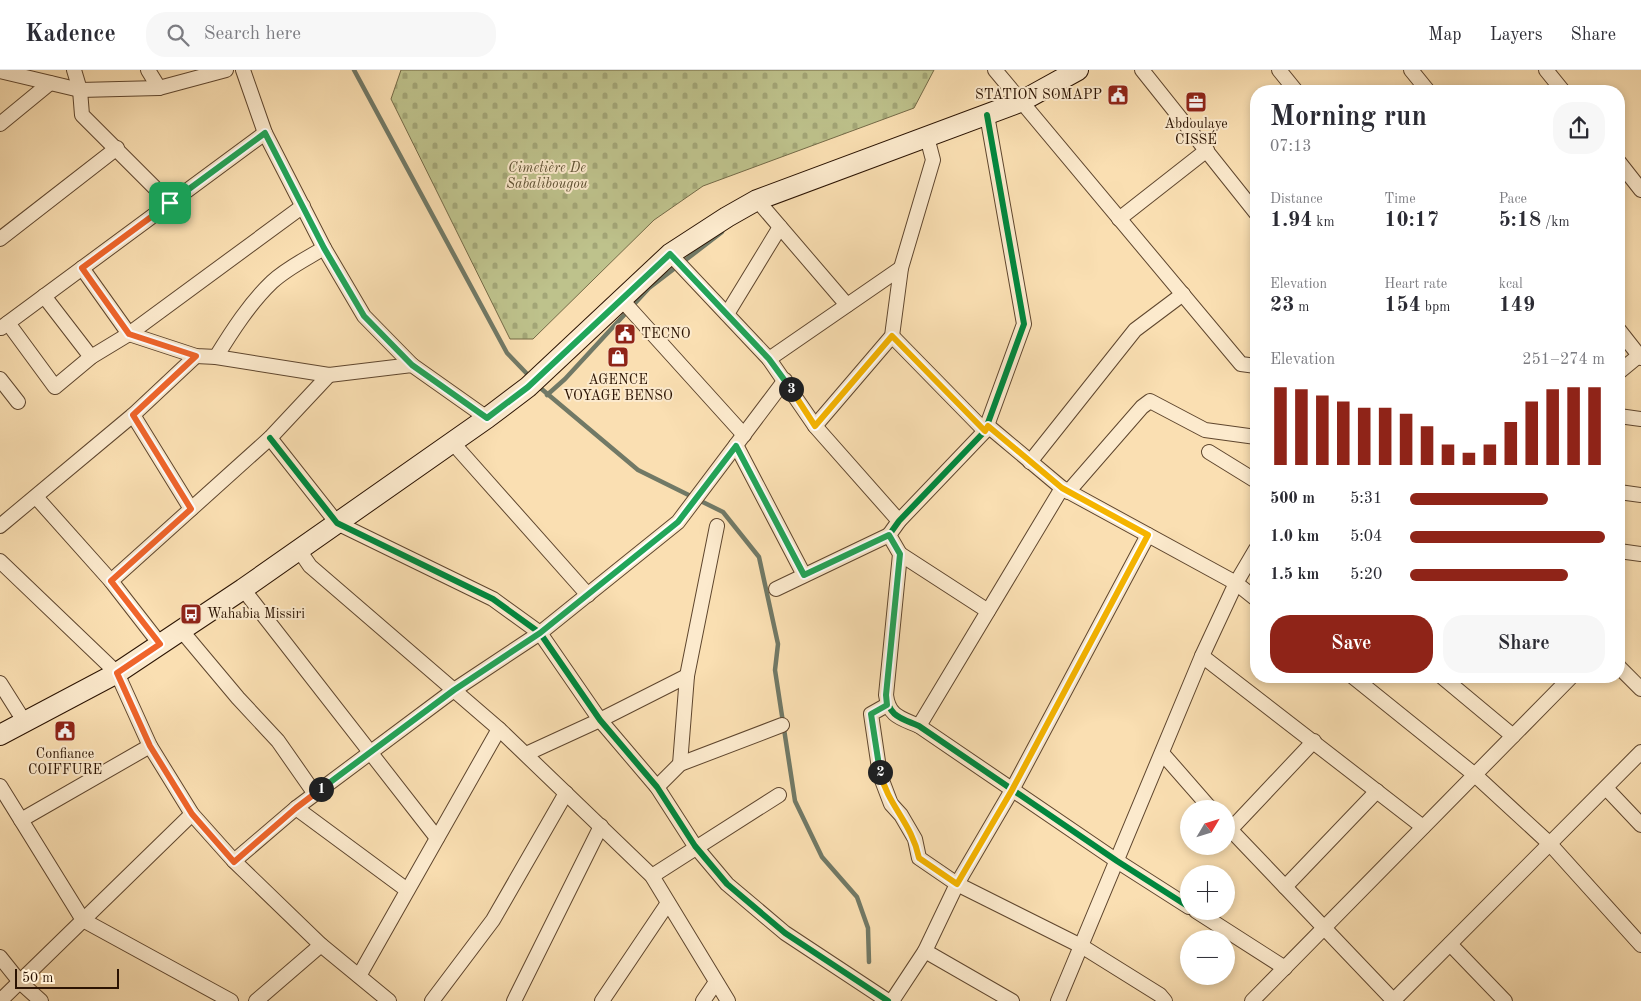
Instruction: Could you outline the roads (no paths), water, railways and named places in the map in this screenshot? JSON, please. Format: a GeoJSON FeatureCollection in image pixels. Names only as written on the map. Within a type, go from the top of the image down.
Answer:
{"type":"FeatureCollection","features":[{"type":"Feature","properties":{"kind":"main road"},"geometry":{"type":"LineString","coordinates":[[0,735],[117,673],[243,589],[487,418],[533,383],[670,254],[727,216],[757,200],[1020,102],[1078,70]]}},
{"type":"Feature","properties":{"kind":"street"},"geometry":{"type":"LineString","coordinates":[[74,70],[80,90],[82,115],[170,203]]}},
{"type":"Feature","properties":{"kind":"street"},"geometry":{"type":"LineString","coordinates":[[148,70],[159,88]]}},
{"type":"Feature","properties":{"kind":"street"},"geometry":{"type":"LineString","coordinates":[[0,71],[80,90],[159,88],[200,79],[226,70]]}},
{"type":"Feature","properties":{"kind":"street"},"geometry":{"type":"LineString","coordinates":[[243,70],[265,133],[324,248],[364,316],[412,365],[487,418]]}},
{"type":"Feature","properties":{"kind":"street"},"geometry":{"type":"LineString","coordinates":[[995,70],[1241,364],[1250,365]]}},
{"type":"Feature","properties":{"kind":"street"},"geometry":{"type":"LineString","coordinates":[[1142,70],[1250,205]]}},
{"type":"Feature","properties":{"kind":"street"},"geometry":{"type":"LineString","coordinates":[[1279,70],[1291,85]]}},
{"type":"Feature","properties":{"kind":"street"},"geometry":{"type":"LineString","coordinates":[[1411,70],[1423,85]]}},
{"type":"Feature","properties":{"kind":"street"},"geometry":{"type":"LineString","coordinates":[[1546,70],[1557,85]]}},
{"type":"Feature","properties":{"kind":"street"},"geometry":{"type":"LineString","coordinates":[[0,124],[50,84]]}},
{"type":"Feature","properties":{"kind":"street"},"geometry":{"type":"LineString","coordinates":[[776,589],[889,535],[899,521],[986,429],[1024,324],[987,115]]}},
{"type":"Feature","properties":{"kind":"street"},"geometry":{"type":"LineString","coordinates":[[265,133],[2,327],[55,387],[91,357],[129,334],[303,206]]}},
{"type":"Feature","properties":{"kind":"street"},"geometry":{"type":"LineString","coordinates":[[815,426],[892,336],[902,268],[933,160],[926,137]]}},
{"type":"Feature","properties":{"kind":"street"},"geometry":{"type":"LineString","coordinates":[[0,239],[117,148]]}},
{"type":"Feature","properties":{"kind":"street"},"geometry":{"type":"LineString","coordinates":[[1119,219],[1206,150]]}},
{"type":"Feature","properties":{"kind":"street"},"geometry":{"type":"LineString","coordinates":[[1625,170],[1641,190]]}},
{"type":"Feature","properties":{"kind":"street"},"geometry":{"type":"LineString","coordinates":[[757,200],[847,305]]}},
{"type":"Feature","properties":{"kind":"street"},"geometry":{"type":"LineString","coordinates":[[727,314],[780,227]]}},
{"type":"Feature","properties":{"kind":"street"},"geometry":{"type":"LineString","coordinates":[[216,357],[234,329],[272,282],[293,266],[324,248]]}},
{"type":"Feature","properties":{"kind":"street"},"geometry":{"type":"LineString","coordinates":[[670,254],[769,359],[815,426],[899,521]]}},
{"type":"Feature","properties":{"kind":"street"},"geometry":{"type":"LineString","coordinates":[[82,268],[129,334],[196,356],[216,357],[329,376],[412,365]]}},
{"type":"Feature","properties":{"kind":"street"},"geometry":{"type":"LineString","coordinates":[[769,359],[902,268]]}},
{"type":"Feature","properties":{"kind":"street"},"geometry":{"type":"LineString","coordinates":[[1030,462],[1135,330],[1182,294]]}},
{"type":"Feature","properties":{"kind":"street"},"geometry":{"type":"LineString","coordinates":[[44,296],[91,357]]}},
{"type":"Feature","properties":{"kind":"street"},"geometry":{"type":"LineString","coordinates":[[622,300],[740,440],[804,575]]}},
{"type":"Feature","properties":{"kind":"street"},"geometry":{"type":"LineString","coordinates":[[892,336],[986,429],[1065,490],[1236,583],[1250,594]]}},
{"type":"Feature","properties":{"kind":"street"},"geometry":{"type":"LineString","coordinates":[[1625,337],[1640,356],[1625,367]]}},
{"type":"Feature","properties":{"kind":"street"},"geometry":{"type":"LineString","coordinates":[[0,526],[133,415],[196,356]]}},
{"type":"Feature","properties":{"kind":"street"},"geometry":{"type":"LineString","coordinates":[[111,581],[270,438],[329,376]]}},
{"type":"Feature","properties":{"kind":"street"},"geometry":{"type":"LineString","coordinates":[[0,379],[18,402]]}},
{"type":"Feature","properties":{"kind":"street"},"geometry":{"type":"LineString","coordinates":[[234,862],[296,808],[454,690],[540,633],[678,522],[785,380]]}},
{"type":"Feature","properties":{"kind":"street"},"geometry":{"type":"LineString","coordinates":[[918,726],[1065,490],[1142,406],[1150,402],[1205,430],[1250,437]]}},
{"type":"Feature","properties":{"kind":"street"},"geometry":{"type":"LineString","coordinates":[[133,415],[191,509]]}},
{"type":"Feature","properties":{"kind":"street"},"geometry":{"type":"LineString","coordinates":[[1625,417],[1641,420]]}},
{"type":"Feature","properties":{"kind":"street"},"geometry":{"type":"LineString","coordinates":[[270,438],[337,523],[493,599],[540,633],[600,720],[657,786],[695,846],[727,884],[785,933],[888,1001]]}},
{"type":"Feature","properties":{"kind":"street"},"geometry":{"type":"LineString","coordinates":[[452,442],[588,595]]}},
{"type":"Feature","properties":{"kind":"street"},"geometry":{"type":"LineString","coordinates":[[1209,452],[1250,477]]}},
{"type":"Feature","properties":{"kind":"street"},"geometry":{"type":"LineString","coordinates":[[1625,493],[1641,495]]}},
{"type":"Feature","properties":{"kind":"street"},"geometry":{"type":"LineString","coordinates":[[36,497],[111,581],[160,644]]}},
{"type":"Feature","properties":{"kind":"street"},"geometry":{"type":"LineString","coordinates":[[680,764],[687,676],[717,526]]}},
{"type":"Feature","properties":{"kind":"street"},"geometry":{"type":"LineString","coordinates":[[889,535],[900,554],[988,611]]}},
{"type":"Feature","properties":{"kind":"street"},"geometry":{"type":"LineString","coordinates":[[892,1001],[925,951],[957,884],[1012,790],[1148,535]]}},
{"type":"Feature","properties":{"kind":"street"},"geometry":{"type":"LineString","coordinates":[[298,550],[310,566],[500,729],[652,876],[728,1001]]}},
{"type":"Feature","properties":{"kind":"street"},"geometry":{"type":"LineString","coordinates":[[1625,552],[1641,554]]}},
{"type":"Feature","properties":{"kind":"street"},"geometry":{"type":"LineString","coordinates":[[900,554],[886,695],[887,705],[892,713],[918,726],[1117,861],[1180,901]]}},
{"type":"Feature","properties":{"kind":"street"},"geometry":{"type":"LineString","coordinates":[[1058,1001],[1083,947],[1202,656],[1236,583],[1250,559]]}},
{"type":"Feature","properties":{"kind":"street"},"geometry":{"type":"LineString","coordinates":[[0,561],[117,673],[150,746],[192,814],[234,862],[321,945],[389,1001]]}},
{"type":"Feature","properties":{"kind":"street"},"geometry":{"type":"LineString","coordinates":[[243,589],[437,838]]}},
{"type":"Feature","properties":{"kind":"street"},"geometry":{"type":"LineString","coordinates":[[181,630],[238,698],[278,741],[315,794]]}},
{"type":"Feature","properties":{"kind":"street"},"geometry":{"type":"LineString","coordinates":[[1202,656],[1423,827]]}},
{"type":"Feature","properties":{"kind":"street"},"geometry":{"type":"LineString","coordinates":[[1625,673],[1641,689]]}},
{"type":"Feature","properties":{"kind":"street"},"geometry":{"type":"LineString","coordinates":[[526,754],[600,720],[687,676]]}},
{"type":"Feature","properties":{"kind":"street"},"geometry":{"type":"LineString","coordinates":[[0,683],[24,721]]}},
{"type":"Feature","properties":{"kind":"street"},"geometry":{"type":"LineString","coordinates":[[1361,683],[1475,775],[1550,844],[1641,945]]}},
{"type":"Feature","properties":{"kind":"street"},"geometry":{"type":"LineString","coordinates":[[1449,683],[1513,736]]}},
{"type":"Feature","properties":{"kind":"street"},"geometry":{"type":"LineString","coordinates":[[1252,1001],[1513,736],[1560,683]]}},
{"type":"Feature","properties":{"kind":"street"},"geometry":{"type":"LineString","coordinates":[[887,705],[871,714],[880,774],[891,804],[901,815],[915,839],[919,858],[957,884],[1083,947],[1160,994],[1166,1001]]}},
{"type":"Feature","properties":{"kind":"street"},"geometry":{"type":"LineString","coordinates":[[657,786],[680,764],[782,725]]}},
{"type":"Feature","properties":{"kind":"street"},"geometry":{"type":"LineString","coordinates":[[359,976],[500,729]]}},
{"type":"Feature","properties":{"kind":"street"},"geometry":{"type":"LineString","coordinates":[[1235,821],[1314,741]]}},
{"type":"Feature","properties":{"kind":"street"},"geometry":{"type":"LineString","coordinates":[[21,820],[150,746]]}},
{"type":"Feature","properties":{"kind":"street"},"geometry":{"type":"LineString","coordinates":[[1235,835],[1394,1001],[1641,752]]}},
{"type":"Feature","properties":{"kind":"street"},"geometry":{"type":"LineString","coordinates":[[1162,754],[1203,800]]}},
{"type":"Feature","properties":{"kind":"street"},"geometry":{"type":"LineString","coordinates":[[0,786],[83,920],[231,1001]]}},
{"type":"Feature","properties":{"kind":"street"},"geometry":{"type":"LineString","coordinates":[[1606,788],[1641,825]]}},
{"type":"Feature","properties":{"kind":"street"},"geometry":{"type":"LineString","coordinates":[[1285,887],[1377,791]]}},
{"type":"Feature","properties":{"kind":"street"},"geometry":{"type":"LineString","coordinates":[[432,1001],[493,920],[566,794]]}},
{"type":"Feature","properties":{"kind":"street"},"geometry":{"type":"LineString","coordinates":[[652,876],[695,846],[779,794]]}},
{"type":"Feature","properties":{"kind":"street"},"geometry":{"type":"LineString","coordinates":[[296,808],[407,890]]}},
{"type":"Feature","properties":{"kind":"street"},"geometry":{"type":"LineString","coordinates":[[0,1001],[192,814]]}},
{"type":"Feature","properties":{"kind":"street"},"geometry":{"type":"LineString","coordinates":[[514,1001],[601,826]]}},
{"type":"Feature","properties":{"kind":"street"},"geometry":{"type":"LineString","coordinates":[[602,1001],[668,903]]}},
{"type":"Feature","properties":{"kind":"street"},"geometry":{"type":"LineString","coordinates":[[1210,920],[1285,968]]}},
{"type":"Feature","properties":{"kind":"street"},"geometry":{"type":"LineString","coordinates":[[1450,944],[1505,1001]]}},
{"type":"Feature","properties":{"kind":"street"},"geometry":{"type":"LineString","coordinates":[[256,1001],[321,945]]}},
{"type":"Feature","properties":{"kind":"street"},"geometry":{"type":"LineString","coordinates":[[925,951],[1012,1001]]}},
{"type":"Feature","properties":{"kind":"street"},"geometry":{"type":"LineString","coordinates":[[0,957],[20,982],[41,1001]]}},
{"type":"Feature","properties":{"kind":"street"},"geometry":{"type":"LineString","coordinates":[[703,1001],[716,982]]}},
{"type":"Feature","properties":{"kind":"waterway"},"geometry":{"type":"LineString","coordinates":[[354,70],[507,353],[531,378]]}},
{"type":"Feature","properties":{"kind":"waterway"},"geometry":{"type":"LineString","coordinates":[[547,395],[565,379],[649,288],[722,232]]}},
{"type":"Feature","properties":{"kind":"waterway"},"geometry":{"type":"LineString","coordinates":[[538,386],[638,470],[723,512],[759,557],[778,644],[775,670],[795,801],[822,857],[857,897],[868,928],[869,962]]}},
{"type":"Feature","properties":{"kind":"place","name":"STATION SOMAPP"},"geometry":{"type":"Point","coordinates":[1118,95]}},
{"type":"Feature","properties":{"kind":"place","name":"Abdoulaye CISSÉ"},"geometry":{"type":"Point","coordinates":[1196,102]}},
{"type":"Feature","properties":{"kind":"place","name":"TECNO"},"geometry":{"type":"Point","coordinates":[625,334]}},
{"type":"Feature","properties":{"kind":"place","name":"AGENCE VOYAGE BENSO"},"geometry":{"type":"Point","coordinates":[618,357]}},
{"type":"Feature","properties":{"kind":"place","name":"Wahabia Missiri"},"geometry":{"type":"Point","coordinates":[191,614]}},
{"type":"Feature","properties":{"kind":"place","name":"Confiance COIFFURE"},"geometry":{"type":"Point","coordinates":[65,731]}},
{"type":"Feature","properties":{"kind":"park label","name":"Cimetière De Sabalibougou"},"geometry":{"type":"Point","coordinates":[547,176]}}]}
